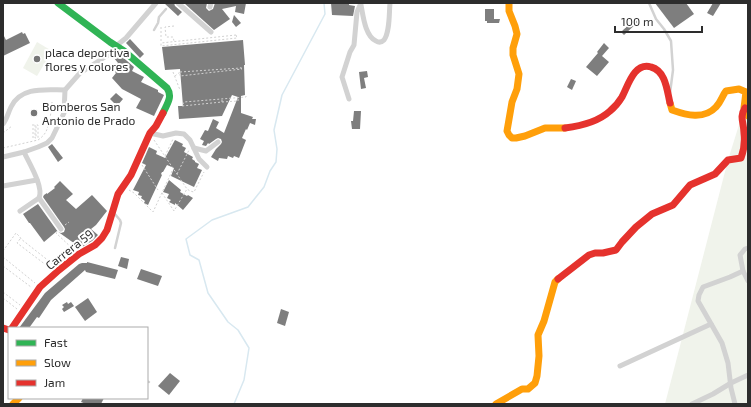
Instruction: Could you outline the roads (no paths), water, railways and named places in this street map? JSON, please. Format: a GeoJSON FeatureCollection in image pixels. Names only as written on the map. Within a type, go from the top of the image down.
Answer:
{"type":"FeatureCollection","features":[{"type":"Feature","properties":{"kind":"street"},"geometry":{"type":"LineString","coordinates":[[58,3],[116,46]]}},
{"type":"Feature","properties":{"kind":"street"},"geometry":{"type":"LineString","coordinates":[[3,157],[24,152],[47,143],[52,138],[64,113],[65,90],[80,73],[108,55],[126,38],[156,3]]}},
{"type":"Feature","properties":{"kind":"street"},"geometry":{"type":"LineString","coordinates":[[178,3],[211,32]]}},
{"type":"Feature","properties":{"kind":"street"},"geometry":{"type":"LineString","coordinates":[[361,3],[363,19],[368,34],[379,42],[384,40],[387,33],[390,3]]}},
{"type":"Feature","properties":{"kind":"street"},"geometry":{"type":"LineString","coordinates":[[349,99],[342,77],[350,52],[354,45],[357,12],[361,3]]}},
{"type":"Feature","properties":{"kind":"street"},"geometry":{"type":"LineString","coordinates":[[496,404],[522,389],[528,389],[535,384],[539,356],[538,335],[544,321],[555,282],[589,255],[616,250],[646,218],[673,204],[690,185],[716,174],[728,160],[741,158],[744,145],[742,112],[746,111],[746,92],[735,89],[726,91],[721,102],[708,114],[696,116],[686,115],[672,110],[669,97],[659,72],[654,68],[645,66],[636,71],[616,106],[597,120],[572,127],[547,127],[526,136],[516,139],[512,138],[508,135],[507,131],[519,74],[513,55],[513,48],[517,34],[509,11],[509,3]]}},
{"type":"Feature","properties":{"kind":"street","name":"Carrera 59"},"geometry":{"type":"LineString","coordinates":[[12,327],[21,309],[36,288],[56,269],[78,254],[95,245],[102,238],[107,230],[118,194],[124,186],[150,133],[162,116],[170,99],[167,88],[116,46]]}},
{"type":"Feature","properties":{"kind":"street"},"geometry":{"type":"LineString","coordinates":[[3,124],[11,106],[22,95],[40,90],[65,90]]}},
{"type":"Feature","properties":{"kind":"street"},"geometry":{"type":"LineString","coordinates":[[3,117],[9,113]]}},
{"type":"Feature","properties":{"kind":"street"},"geometry":{"type":"LineString","coordinates":[[150,133],[163,136],[176,133],[184,134],[189,138],[199,159],[207,167]]}},
{"type":"Feature","properties":{"kind":"street"},"geometry":{"type":"LineString","coordinates":[[194,148],[206,151],[218,142]]}},
{"type":"Feature","properties":{"kind":"street"},"geometry":{"type":"LineString","coordinates":[[24,152],[40,188],[39,198],[61,229]]}},
{"type":"Feature","properties":{"kind":"street"},"geometry":{"type":"LineString","coordinates":[[3,186],[37,180]]}},
{"type":"Feature","properties":{"kind":"street"},"geometry":{"type":"LineString","coordinates":[[20,211],[39,198]]}},
{"type":"Feature","properties":{"kind":"street"},"geometry":{"type":"LineString","coordinates":[[748,248],[745,249],[740,255],[743,271],[748,281]]}},
{"type":"Feature","properties":{"kind":"street"},"geometry":{"type":"LineString","coordinates":[[735,404],[728,363],[722,343],[698,301],[703,287],[743,271]]}},
{"type":"Feature","properties":{"kind":"street"},"geometry":{"type":"LineString","coordinates":[[620,366],[711,324]]}},
{"type":"Feature","properties":{"kind":"street"},"geometry":{"type":"LineString","coordinates":[[692,404],[748,375]]}},
{"type":"Feature","properties":{"kind":"lane"},"geometry":{"type":"LineString","coordinates":[[648,3],[656,19],[671,41],[673,70],[669,97]]}},
{"type":"Feature","properties":{"kind":"lane"},"geometry":{"type":"LineString","coordinates":[[154,30],[159,17],[166,9]]}},
{"type":"Feature","properties":{"kind":"lane"},"geometry":{"type":"LineString","coordinates":[[112,212],[121,223],[115,248]]}},
{"type":"Feature","properties":{"kind":"waterway"},"geometry":{"type":"LineString","coordinates":[[234,404],[244,380],[249,348],[238,330],[228,322],[208,293],[199,260],[190,255],[186,239],[212,220],[248,207],[264,187],[270,171],[276,162],[277,149],[274,130],[282,95],[325,14],[324,3]]}},
{"type":"Feature","properties":{"kind":"place","name":"placa deportiva flores y colores"},"geometry":{"type":"Point","coordinates":[37,59]}},
{"type":"Feature","properties":{"kind":"place","name":"Bomberos San Antonio de Prado"},"geometry":{"type":"Point","coordinates":[34,113]}}]}
